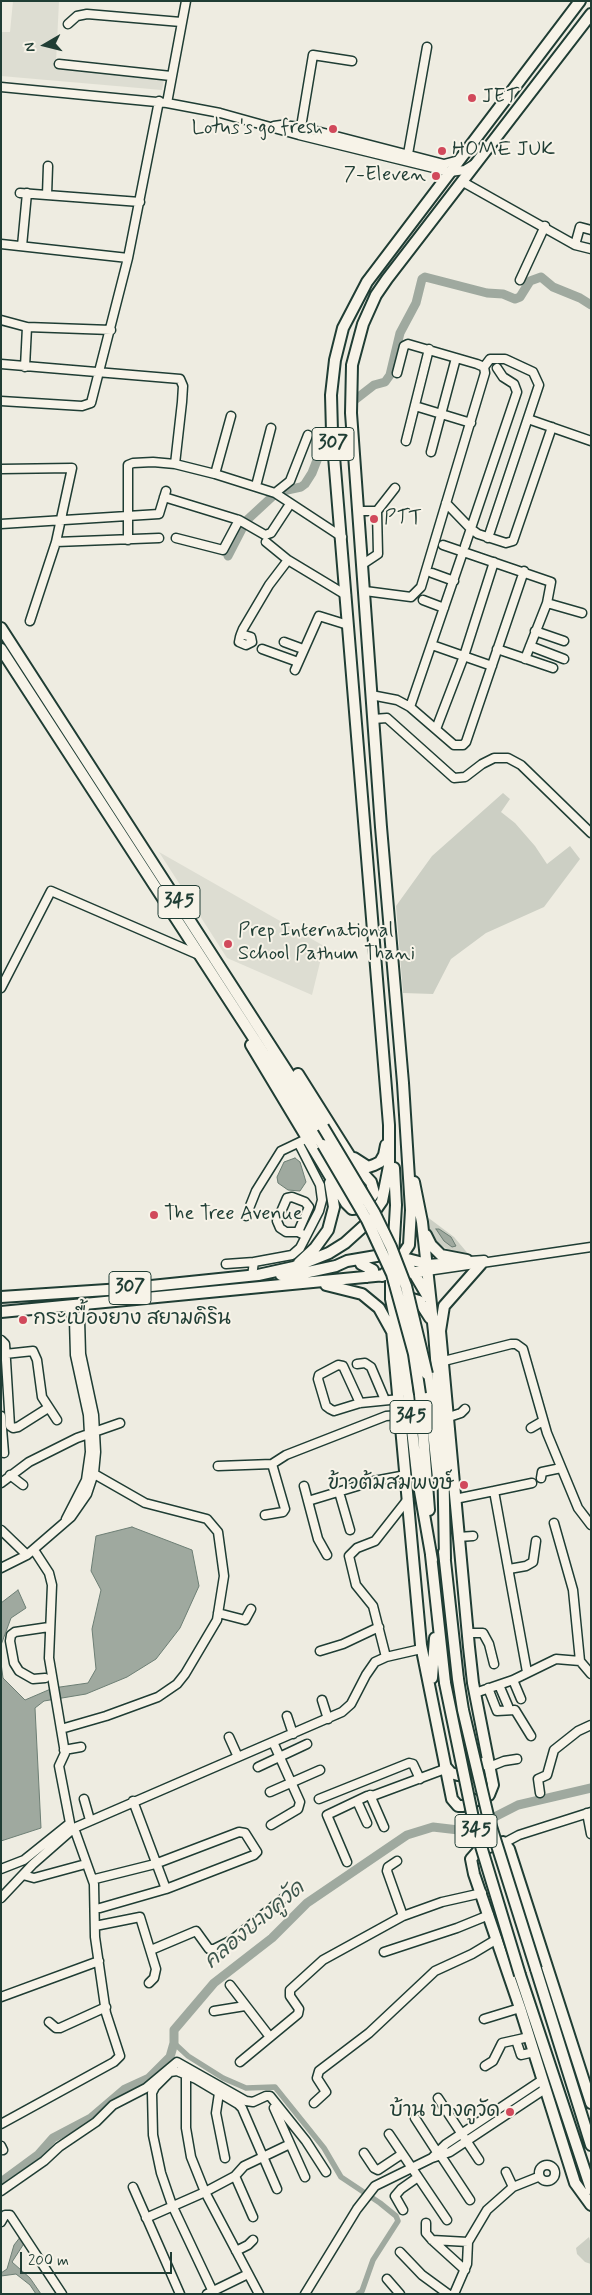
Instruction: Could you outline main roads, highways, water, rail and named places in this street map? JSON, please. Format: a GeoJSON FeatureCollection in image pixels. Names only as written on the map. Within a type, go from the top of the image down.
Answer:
{"type":"FeatureCollection","features":[{"type":"Feature","properties":{"kind":"main road","name":"307"},"geometry":{"type":"LineString","coordinates":[[393,1264],[399,1250],[395,1225],[394,1174],[388,1125],[331,412],[332,377],[339,342],[350,313],[367,282],[580,1]]}},
{"type":"Feature","properties":{"kind":"main road","name":"307"},"geometry":{"type":"LineString","coordinates":[[422,1269],[422,1222],[407,1151],[371,695],[350,395],[352,365],[358,336],[376,295],[591,14]]}},
{"type":"Feature","properties":{"kind":"main road"},"geometry":{"type":"LineString","coordinates":[[348,625],[358,628],[367,621]]}},
{"type":"Feature","properties":{"kind":"main road","name":"345"},"geometry":{"type":"LineString","coordinates":[[3,629],[18,655],[253,1016],[374,1212],[391,1247],[408,1294],[427,1374],[458,1680],[465,1720],[489,1820],[590,2142]]}},
{"type":"Feature","properties":{"kind":"main road"},"geometry":{"type":"LineString","coordinates":[[351,654],[360,644],[365,645],[369,651]]}},
{"type":"Feature","properties":{"kind":"main road","name":"345"},"geometry":{"type":"LineString","coordinates":[[1,649],[323,1145],[367,1220],[392,1274],[412,1346],[420,1394],[436,1616],[445,1683],[474,1823],[520,1975],[591,2189]]}},
{"type":"Feature","properties":{"kind":"main road"},"geometry":{"type":"LineString","coordinates":[[232,1005],[302,1141],[352,1209],[364,1208],[374,1189],[371,1182],[356,1166],[278,1042],[253,1016]]}},
{"type":"Feature","properties":{"kind":"main road"},"geometry":{"type":"LineString","coordinates":[[350,1154],[359,1163],[368,1166],[380,1162],[384,1155],[388,1125]]}},
{"type":"Feature","properties":{"kind":"main road"},"geometry":{"type":"LineString","coordinates":[[255,1275],[294,1267],[329,1253],[359,1232],[379,1207],[385,1190],[389,1166],[388,1125]]}},
{"type":"Feature","properties":{"kind":"main road"},"geometry":{"type":"LineString","coordinates":[[393,1264],[410,1240],[407,1151]]}},
{"type":"Feature","properties":{"kind":"main road"},"geometry":{"type":"LineString","coordinates":[[394,1174],[401,1176],[408,1165]]}},
{"type":"Feature","properties":{"kind":"main road"},"geometry":{"type":"LineString","coordinates":[[294,1267],[315,1248],[328,1230],[334,1207],[331,1187],[326,1173]]}},
{"type":"Feature","properties":{"kind":"main road"},"geometry":{"type":"LineString","coordinates":[[422,1222],[431,1245],[437,1252],[447,1257],[467,1260]]}},
{"type":"Feature","properties":{"kind":"main road","name":"307"},"geometry":{"type":"LineString","coordinates":[[1,1297],[122,1289],[255,1275],[272,1276],[304,1273],[336,1266],[347,1261],[393,1264],[422,1269]]}},
{"type":"Feature","properties":{"kind":"main road"},"geometry":{"type":"LineString","coordinates":[[361,1264],[373,1270],[367,1277]]}},
{"type":"Feature","properties":{"kind":"main road","name":"307"},"geometry":{"type":"LineString","coordinates":[[1,1312],[367,1277],[393,1264],[422,1269]]}},
{"type":"Feature","properties":{"kind":"main road"},"geometry":{"type":"LineString","coordinates":[[336,1266],[393,1264],[422,1269]]}},
{"type":"Feature","properties":{"kind":"main road","name":"345"},"geometry":{"type":"LineString","coordinates":[[393,1264],[390,1288],[405,1367],[417,1474],[432,1560]]}},
{"type":"Feature","properties":{"kind":"main road"},"geometry":{"type":"LineString","coordinates":[[474,1688],[458,1537],[456,1499],[445,1421],[445,1374],[440,1320],[444,1306],[465,1279],[481,1264]]}},
{"type":"Feature","properties":{"kind":"main road"},"geometry":{"type":"LineString","coordinates":[[394,1313],[399,1290],[422,1269]]}},
{"type":"Feature","properties":{"kind":"main road","name":"345"},"geometry":{"type":"LineString","coordinates":[[422,1269],[430,1299],[445,1421],[445,1559]]}},
{"type":"Feature","properties":{"kind":"main road"},"geometry":{"type":"LineString","coordinates":[[320,1282],[362,1294],[380,1308],[392,1329],[405,1367]]}},
{"type":"Feature","properties":{"kind":"main road"},"geometry":{"type":"LineString","coordinates":[[394,1313],[401,1300],[414,1299],[423,1306],[442,1343]]}},
{"type":"Feature","properties":{"kind":"main road"},"geometry":{"type":"LineString","coordinates":[[392,1329],[408,1499],[417,1650],[431,1692],[452,1799],[458,1806],[489,1795],[493,1785],[474,1688],[450,1607]]}},
{"type":"Feature","properties":{"kind":"main road"},"geometry":{"type":"LineString","coordinates":[[431,1692],[436,1616]]}},
{"type":"Feature","properties":{"kind":"main road"},"geometry":{"type":"LineString","coordinates":[[445,1768],[454,1775],[478,1769],[484,1761],[486,1747]]}},
{"type":"Feature","properties":{"kind":"main road"},"geometry":{"type":"LineString","coordinates":[[591,2103],[512,1856],[504,1843],[500,1842],[475,1853],[471,1859],[474,1874],[520,2008],[570,2169],[577,2188],[591,2205]]}},
{"type":"Feature","properties":{"kind":"main road"},"geometry":{"type":"LineString","coordinates":[[474,1874],[474,1864],[478,1857],[501,1850],[507,1851],[512,1856]]}},
{"type":"Feature","properties":{"kind":"main road"},"geometry":{"type":"LineString","coordinates":[[570,2169],[579,2181],[583,2176],[584,2168]]}},
{"type":"Feature","properties":{"kind":"waterway"},"geometry":{"type":"LineString","coordinates":[[356,399],[374,385],[385,382],[390,375],[400,333],[416,303],[422,279],[425,277],[487,293],[503,294],[515,299],[520,297],[530,281],[541,277],[553,287],[580,298],[591,305]]}},
{"type":"Feature","properties":{"kind":"waterway"},"geometry":{"type":"LineString","coordinates":[[278,492],[301,487],[305,484],[312,473],[328,432]]}},
{"type":"Feature","properties":{"kind":"waterway"},"geometry":{"type":"LineString","coordinates":[[247,520],[274,495]]}},
{"type":"Feature","properties":{"kind":"waterway"},"geometry":{"type":"LineString","coordinates":[[228,556],[244,525]]}},
{"type":"Feature","properties":{"kind":"waterway","name":"คลองบางคูวัด"},"geometry":{"type":"LineString","coordinates":[[1,2182],[38,2155],[53,2138],[91,2118],[125,2089],[149,2078],[170,2057],[174,2043],[174,2030],[214,1983],[272,1938],[307,1903],[407,1835],[433,1827],[467,1831],[518,1805],[591,1788]]}},
{"type":"Feature","properties":{"kind":"waterway"},"geometry":{"type":"LineString","coordinates":[[174,2043],[188,2056],[223,2078],[246,2088],[275,2087],[324,2148],[341,2177],[396,2216],[398,2221],[373,2260],[362,2291],[358,2294]]}},
{"type":"Feature","properties":{"kind":"place","name":"JET"},"geometry":{"type":"Point","coordinates":[472,98]}},
{"type":"Feature","properties":{"kind":"place","name":"Lotus's go fresh"},"geometry":{"type":"Point","coordinates":[333,129]}},
{"type":"Feature","properties":{"kind":"place","name":"HOME JUK"},"geometry":{"type":"Point","coordinates":[442,151]}},
{"type":"Feature","properties":{"kind":"place","name":"7-Eleven"},"geometry":{"type":"Point","coordinates":[436,176]}},
{"type":"Feature","properties":{"kind":"place","name":"PTT"},"geometry":{"type":"Point","coordinates":[374,519]}},
{"type":"Feature","properties":{"kind":"place","name":"Prep International School Pathum Thani"},"geometry":{"type":"Point","coordinates":[228,944]}},
{"type":"Feature","properties":{"kind":"place","name":"The Tree Avenue"},"geometry":{"type":"Point","coordinates":[154,1215]}},
{"type":"Feature","properties":{"kind":"place","name":"กระเบื้องยาง สยามคิริน"},"geometry":{"type":"Point","coordinates":[23,1320]}},
{"type":"Feature","properties":{"kind":"place","name":"ข้าวต้มสมพงษ์"},"geometry":{"type":"Point","coordinates":[464,1485]}},
{"type":"Feature","properties":{"kind":"place","name":"บ้าน บางคูวัด"},"geometry":{"type":"Point","coordinates":[510,2112]}}]}
